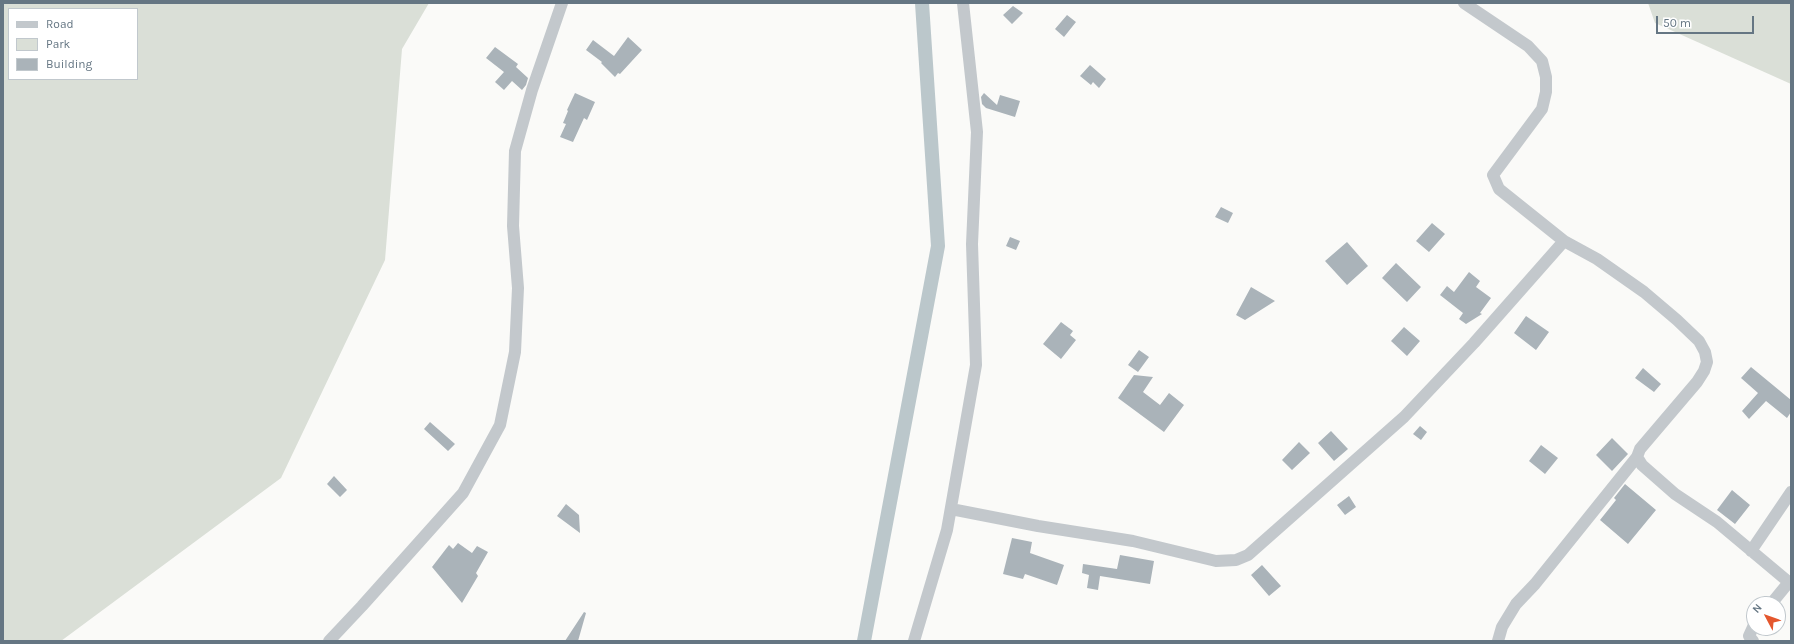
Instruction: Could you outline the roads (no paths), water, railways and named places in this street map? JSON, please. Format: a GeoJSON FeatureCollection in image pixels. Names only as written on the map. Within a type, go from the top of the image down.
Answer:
{"type":"FeatureCollection","features":[{"type":"Feature","properties":{"kind":"street"},"geometry":{"type":"LineString","coordinates":[[329,641],[463,493],[500,426],[515,352],[518,288],[513,226],[515,151],[532,90],[562,3]]}},
{"type":"Feature","properties":{"kind":"street"},"geometry":{"type":"LineString","coordinates":[[914,641],[947,530],[976,365],[972,244],[977,132],[963,3]]}},
{"type":"Feature","properties":{"kind":"street"},"geometry":{"type":"LineString","coordinates":[[1464,3],[1528,46],[1542,61],[1546,76],[1546,92],[1542,109],[1494,175],[1499,189],[1564,241],[1597,259],[1644,292],[1699,341],[1705,352],[1707,362],[1697,382],[1640,449],[1636,457],[1535,584],[1516,604],[1502,627],[1498,641]]}},
{"type":"Feature","properties":{"kind":"street"},"geometry":{"type":"LineString","coordinates":[[951,509],[1038,526],[1133,541],[1216,561],[1236,560],[1248,555],[1404,417],[1474,343],[1564,241]]}},
{"type":"Feature","properties":{"kind":"street"},"geometry":{"type":"LineString","coordinates":[[1636,457],[1642,465],[1675,494],[1717,522],[1790,583],[1778,596]]}},
{"type":"Feature","properties":{"kind":"street"},"geometry":{"type":"LineString","coordinates":[[1751,550],[1791,492]]}},
{"type":"Feature","properties":{"kind":"waterway"},"geometry":{"type":"LineString","coordinates":[[864,641],[938,246],[922,3]]}}]}
